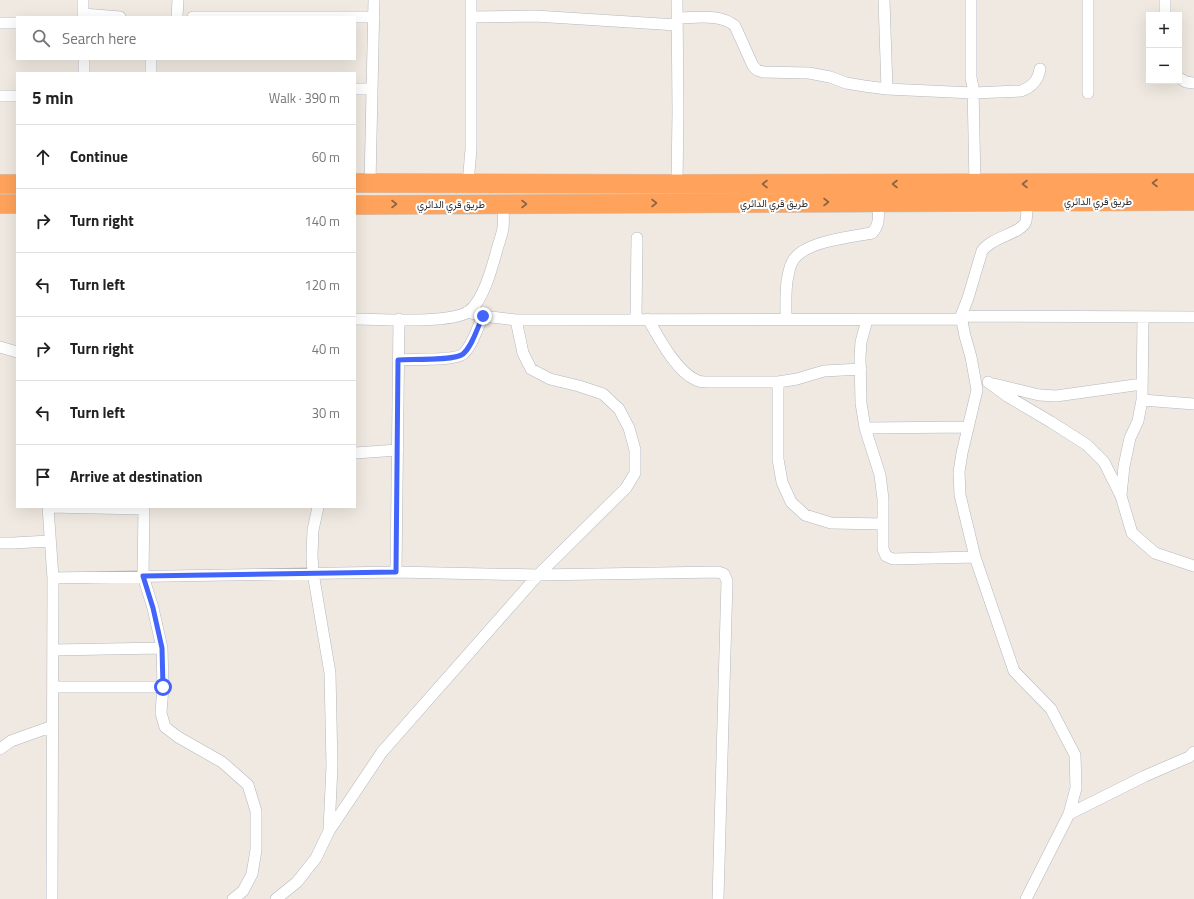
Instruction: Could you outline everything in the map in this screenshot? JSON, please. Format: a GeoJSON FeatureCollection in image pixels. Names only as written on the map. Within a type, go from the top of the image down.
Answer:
{"type":"FeatureCollection","features":[{"type":"Feature","properties":{"kind":"highway","name":"طريق قري الدائري"},"geometry":{"type":"LineString","coordinates":[[362,183],[1194,183]]}},
{"type":"Feature","properties":{"kind":"highway"},"geometry":{"type":"LineString","coordinates":[[0,184],[16,184]]}},
{"type":"Feature","properties":{"kind":"highway","name":"طريق قري الدائري"},"geometry":{"type":"LineString","coordinates":[[356,204],[1194,201]]}},
{"type":"Feature","properties":{"kind":"highway"},"geometry":{"type":"LineString","coordinates":[[0,204],[16,204]]}},
{"type":"Feature","properties":{"kind":"street"},"geometry":{"type":"LineString","coordinates":[[83,16],[84,0]]}},
{"type":"Feature","properties":{"kind":"street"},"geometry":{"type":"LineString","coordinates":[[177,16],[178,0]]}},
{"type":"Feature","properties":{"kind":"street"},"geometry":{"type":"LineString","coordinates":[[362,183],[372,89],[374,0]]}},
{"type":"Feature","properties":{"kind":"street"},"geometry":{"type":"LineString","coordinates":[[468,184],[471,149],[471,0]]}},
{"type":"Feature","properties":{"kind":"street"},"geometry":{"type":"LineString","coordinates":[[677,0],[677,184]]}},
{"type":"Feature","properties":{"kind":"street"},"geometry":{"type":"LineString","coordinates":[[884,0],[887,88]]}},
{"type":"Feature","properties":{"kind":"street"},"geometry":{"type":"LineString","coordinates":[[971,0],[971,78],[974,93],[975,184]]}},
{"type":"Feature","properties":{"kind":"street"},"geometry":{"type":"LineString","coordinates":[[1088,0],[1088,93]]}},
{"type":"Feature","properties":{"kind":"street"},"geometry":{"type":"LineString","coordinates":[[1165,0],[1165,12]]}},
{"type":"Feature","properties":{"kind":"street"},"geometry":{"type":"LineString","coordinates":[[471,17],[535,16],[677,21],[714,17],[721,18],[735,26],[750,61],[757,70],[763,72],[809,73],[830,77],[846,83],[887,88],[974,93],[1021,91],[1035,82],[1038,78],[1040,69]]}},
{"type":"Feature","properties":{"kind":"street"},"geometry":{"type":"LineString","coordinates":[[356,17],[374,17]]}},
{"type":"Feature","properties":{"kind":"street"},"geometry":{"type":"LineString","coordinates":[[0,23],[16,23]]}},
{"type":"Feature","properties":{"kind":"street"},"geometry":{"type":"LineString","coordinates":[[84,60],[84,72]]}},
{"type":"Feature","properties":{"kind":"street"},"geometry":{"type":"LineString","coordinates":[[151,60],[151,72]]}},
{"type":"Feature","properties":{"kind":"street"},"geometry":{"type":"LineString","coordinates":[[1182,80],[1194,83]]}},
{"type":"Feature","properties":{"kind":"street"},"geometry":{"type":"LineString","coordinates":[[356,89],[372,89]]}},
{"type":"Feature","properties":{"kind":"street"},"geometry":{"type":"LineString","coordinates":[[0,96],[16,96]]}},
{"type":"Feature","properties":{"kind":"street"},"geometry":{"type":"LineString","coordinates":[[786,319],[787,278],[793,260],[809,248],[829,240],[872,233],[878,224],[878,202]]}},
{"type":"Feature","properties":{"kind":"street"},"geometry":{"type":"LineString","coordinates":[[1026,899],[1069,814],[1076,788],[1075,755],[1051,709],[1014,671],[975,558],[959,485],[960,466],[967,427],[976,395],[975,377],[961,317],[982,251],[985,246],[994,240],[1023,226],[1026,222],[1027,202]]}},
{"type":"Feature","properties":{"kind":"street"},"geometry":{"type":"LineString","coordinates":[[356,319],[448,318],[467,312],[475,306],[490,276],[503,228],[503,204]]}},
{"type":"Feature","properties":{"kind":"street"},"geometry":{"type":"LineString","coordinates":[[636,319],[637,238]]}},
{"type":"Feature","properties":{"kind":"street"},"geometry":{"type":"LineString","coordinates":[[467,312],[483,316],[516,320],[867,320],[961,317],[1194,317]]}},
{"type":"Feature","properties":{"kind":"street"},"geometry":{"type":"LineString","coordinates":[[398,360],[445,359],[462,356],[469,346],[483,316]]}},
{"type":"Feature","properties":{"kind":"street"},"geometry":{"type":"LineString","coordinates":[[1121,496],[1124,466],[1130,438],[1138,421],[1142,400],[1143,317]]}},
{"type":"Feature","properties":{"kind":"street"},"geometry":{"type":"LineString","coordinates":[[396,572],[399,319]]}},
{"type":"Feature","properties":{"kind":"street"},"geometry":{"type":"LineString","coordinates":[[648,319],[662,345],[679,366],[697,380],[708,382],[778,382],[797,379],[824,371],[861,368]]}},
{"type":"Feature","properties":{"kind":"street"},"geometry":{"type":"LineString","coordinates":[[276,899],[297,882],[316,858],[330,831],[382,752],[538,575],[626,488],[635,473],[635,450],[629,428],[619,409],[603,394],[550,379],[531,369],[522,353],[516,320]]}},
{"type":"Feature","properties":{"kind":"street"},"geometry":{"type":"LineString","coordinates":[[867,320],[861,342],[861,403],[865,428],[880,474],[883,499],[883,549],[886,556],[893,559],[975,558]]}},
{"type":"Feature","properties":{"kind":"street"},"geometry":{"type":"LineString","coordinates":[[0,347],[16,352]]}},
{"type":"Feature","properties":{"kind":"street"},"geometry":{"type":"LineString","coordinates":[[975,377],[988,382],[1039,394],[1056,396],[1142,384]]}},
{"type":"Feature","properties":{"kind":"street"},"geometry":{"type":"LineString","coordinates":[[778,382],[778,459],[782,482],[791,502],[805,515],[831,523],[883,524]]}},
{"type":"Feature","properties":{"kind":"street"},"geometry":{"type":"LineString","coordinates":[[988,382],[1007,396],[1087,445],[1104,462],[1121,496],[1132,533],[1155,553],[1194,566]]}},
{"type":"Feature","properties":{"kind":"street"},"geometry":{"type":"LineString","coordinates":[[1142,400],[1194,404]]}},
{"type":"Feature","properties":{"kind":"street"},"geometry":{"type":"LineString","coordinates":[[865,428],[967,427]]}},
{"type":"Feature","properties":{"kind":"street"},"geometry":{"type":"LineString","coordinates":[[356,453],[398,450]]}},
{"type":"Feature","properties":{"kind":"street"},"geometry":{"type":"LineString","coordinates":[[48,508],[54,578],[52,899]]}},
{"type":"Feature","properties":{"kind":"street"},"geometry":{"type":"LineString","coordinates":[[144,508],[143,576],[153,608],[162,648],[163,687],[161,713],[165,727],[178,737],[222,762],[248,786],[256,811],[256,850],[252,874],[243,891],[233,899]]}},
{"type":"Feature","properties":{"kind":"street"},"geometry":{"type":"LineString","coordinates":[[318,508],[313,530],[312,555],[313,573],[330,673],[332,766],[330,831]]}},
{"type":"Feature","properties":{"kind":"street"},"geometry":{"type":"LineString","coordinates":[[0,543],[13,544],[50,541]]}},
{"type":"Feature","properties":{"kind":"street"},"geometry":{"type":"LineString","coordinates":[[54,578],[396,572],[538,575],[718,572],[724,574],[727,580],[718,899]]}},
{"type":"Feature","properties":{"kind":"street"},"geometry":{"type":"LineString","coordinates":[[53,650],[162,648]]}},
{"type":"Feature","properties":{"kind":"street"},"geometry":{"type":"LineString","coordinates":[[53,687],[163,687]]}},
{"type":"Feature","properties":{"kind":"street"},"geometry":{"type":"LineString","coordinates":[[0,749],[12,741],[52,726]]}},
{"type":"Feature","properties":{"kind":"street"},"geometry":{"type":"LineString","coordinates":[[1069,814],[1145,776],[1188,757],[1194,752]]}},
{"type":"Feature","properties":{"kind":"route"},"geometry":{"type":"LineString","coordinates":[[163,687],[162,648],[153,608],[143,576],[396,572],[398,360],[445,359],[462,356],[469,346],[483,316]]}}]}
